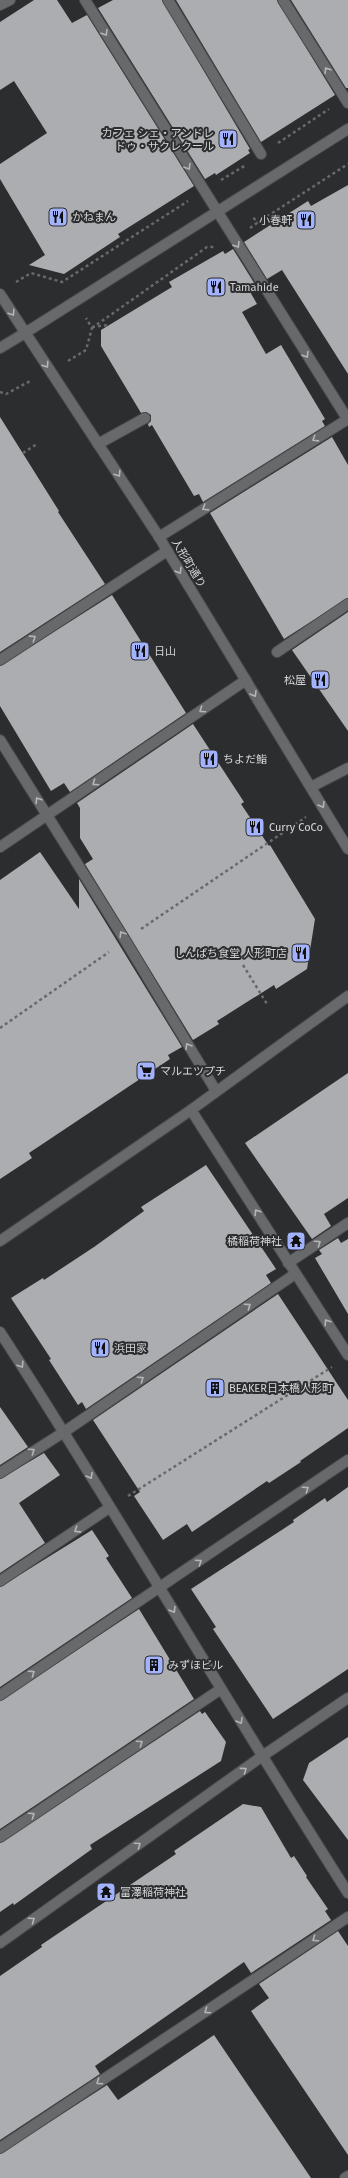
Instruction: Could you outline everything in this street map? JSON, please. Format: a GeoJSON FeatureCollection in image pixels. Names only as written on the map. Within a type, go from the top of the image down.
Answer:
{"type":"FeatureCollection","features":[{"type":"Feature","properties":{"kind":"street"},"geometry":{"type":"LineString","coordinates":[[0,5],[10,0]]}},
{"type":"Feature","properties":{"kind":"street"},"geometry":{"type":"LineString","coordinates":[[85,0],[216,212],[348,419],[159,537]]}},
{"type":"Feature","properties":{"kind":"street"},"geometry":{"type":"LineString","coordinates":[[168,0],[261,154]]}},
{"type":"Feature","properties":{"kind":"street"},"geometry":{"type":"LineString","coordinates":[[287,1],[347,101]]}},
{"type":"Feature","properties":{"kind":"street"},"geometry":{"type":"LineString","coordinates":[[0,348],[348,129]]}},
{"type":"Feature","properties":{"kind":"street","name":"人形町通り"},"geometry":{"type":"LineString","coordinates":[[0,294],[159,537],[348,849]]}},
{"type":"Feature","properties":{"kind":"street"},"geometry":{"type":"LineString","coordinates":[[98,444],[144,418]]}},
{"type":"Feature","properties":{"kind":"street"},"geometry":{"type":"LineString","coordinates":[[0,660],[167,551]]}},
{"type":"Feature","properties":{"kind":"street"},"geometry":{"type":"LineString","coordinates":[[277,652],[348,604]]}},
{"type":"Feature","properties":{"kind":"street"},"geometry":{"type":"LineString","coordinates":[[0,847],[246,680]]}},
{"type":"Feature","properties":{"kind":"street"},"geometry":{"type":"LineString","coordinates":[[0,740],[125,940],[216,1091]]}},
{"type":"Feature","properties":{"kind":"street"},"geometry":{"type":"LineString","coordinates":[[311,787],[348,768]]}},
{"type":"Feature","properties":{"kind":"street"},"geometry":{"type":"LineString","coordinates":[[0,1241],[191,1110],[348,996]]}},
{"type":"Feature","properties":{"kind":"street"},"geometry":{"type":"LineString","coordinates":[[191,1110],[348,1355]]}},
{"type":"Feature","properties":{"kind":"street"},"geometry":{"type":"LineString","coordinates":[[288,1263],[348,1223]]}},
{"type":"Feature","properties":{"kind":"street"},"geometry":{"type":"LineString","coordinates":[[0,1472],[64,1432],[295,1274]]}},
{"type":"Feature","properties":{"kind":"street"},"geometry":{"type":"LineString","coordinates":[[0,1332],[64,1432],[109,1508],[160,1588],[261,1757],[348,1893]]}},
{"type":"Feature","properties":{"kind":"street"},"geometry":{"type":"LineString","coordinates":[[0,1695],[348,1460]]}},
{"type":"Feature","properties":{"kind":"street"},"geometry":{"type":"LineString","coordinates":[[0,1581],[109,1508]]}},
{"type":"Feature","properties":{"kind":"street"},"geometry":{"type":"LineString","coordinates":[[0,1837],[221,1689]]}},
{"type":"Feature","properties":{"kind":"street"},"geometry":{"type":"LineString","coordinates":[[0,1943],[261,1757],[348,1698]]}},
{"type":"Feature","properties":{"kind":"street"},"geometry":{"type":"LineString","coordinates":[[0,2148],[348,1917]]}},
{"type":"Feature","properties":{"kind":"path"},"geometry":{"type":"LineString","coordinates":[[12,284],[31,273],[62,282],[203,190],[227,177],[261,154],[347,101]]}},
{"type":"Feature","properties":{"kind":"path"},"geometry":{"type":"LineString","coordinates":[[257,223],[348,164]]}},
{"type":"Feature","properties":{"kind":"path"},"geometry":{"type":"LineString","coordinates":[[108,325],[92,328],[207,247]]}},
{"type":"Feature","properties":{"kind":"path"},"geometry":{"type":"LineString","coordinates":[[23,453],[37,444]]}},
{"type":"Feature","properties":{"kind":"path"},"geometry":{"type":"LineString","coordinates":[[0,1028],[125,940],[323,806]]}},
{"type":"Feature","properties":{"kind":"path"},"geometry":{"type":"LineString","coordinates":[[243,966],[267,1004]]}},
{"type":"Feature","properties":{"kind":"path"},"geometry":{"type":"LineString","coordinates":[[126,1497],[334,1365]]}},
{"type":"Feature","properties":{"kind":"building"},"geometry":{"type":"Polygon","coordinates":[[[34,0],[57,0],[72,23],[87,15],[194,186],[118,234],[120,237],[64,274],[29,265],[45,255],[0,179],[0,164],[47,133],[14,81],[0,90],[0,22],[34,0]]]}},
{"type":"Feature","properties":{"kind":"building"},"geometry":{"type":"Polygon","coordinates":[[[113,0],[162,0],[250,149],[248,150],[250,153],[216,175],[215,173],[205,179],[98,8],[113,0]]]}},
{"type":"Feature","properties":{"kind":"building"},"geometry":{"type":"Polygon","coordinates":[[[176,0],[277,0],[335,95],[261,142],[176,0]]]}},
{"type":"Feature","properties":{"kind":"building"},"geometry":{"type":"Polygon","coordinates":[[[291,0],[348,0],[348,88],[346,88],[291,0]]]}},
{"type":"Feature","properties":{"kind":"building"},"geometry":{"type":"Polygon","coordinates":[[[348,185],[348,374],[282,270],[267,279],[244,242],[308,201],[311,206],[348,185]]]}},
{"type":"Feature","properties":{"kind":"building"},"geometry":{"type":"Polygon","coordinates":[[[233,249],[256,286],[249,290],[257,304],[242,312],[266,354],[281,345],[325,419],[322,421],[325,426],[203,502],[199,494],[194,496],[152,425],[149,427],[148,424],[151,421],[151,415],[146,412],[141,413],[101,346],[101,330],[172,287],[169,282],[223,251],[225,254],[233,249]]]}},
{"type":"Feature","properties":{"kind":"building"},"geometry":{"type":"Polygon","coordinates":[[[0,417],[59,511],[58,512],[105,584],[0,652],[0,417]]]}},
{"type":"Feature","properties":{"kind":"building"},"geometry":{"type":"Polygon","coordinates":[[[332,437],[348,465],[348,598],[284,639],[210,513],[332,437]]]}},
{"type":"Feature","properties":{"kind":"building"},"geometry":{"type":"Polygon","coordinates":[[[112,595],[186,713],[70,792],[64,783],[51,791],[0,706],[0,666],[112,595]]]}},
{"type":"Feature","properties":{"kind":"building"},"geometry":{"type":"Polygon","coordinates":[[[348,612],[348,731],[292,650],[348,612]]]}},
{"type":"Feature","properties":{"kind":"building"},"geometry":{"type":"Polygon","coordinates":[[[193,724],[244,802],[241,804],[269,846],[270,845],[315,919],[307,969],[276,989],[274,985],[217,1021],[219,1024],[193,1040],[85,864],[93,859],[80,838],[80,808],[77,803],[193,724]]]}},
{"type":"Feature","properties":{"kind":"building"},"geometry":{"type":"Polygon","coordinates":[[[40,852],[79,909],[79,879],[182,1047],[168,1055],[170,1059],[29,1153],[32,1158],[0,1179],[0,880],[40,852]]]}},
{"type":"Feature","properties":{"kind":"building"},"geometry":{"type":"Polygon","coordinates":[[[348,1073],[348,1198],[324,1214],[331,1226],[312,1239],[245,1143],[348,1073]]]}},
{"type":"Feature","properties":{"kind":"building"},"geometry":{"type":"Polygon","coordinates":[[[206,1165],[276,1269],[266,1275],[271,1283],[86,1409],[82,1402],[78,1405],[49,1360],[51,1359],[11,1298],[43,1278],[44,1280],[94,1247],[144,1211],[141,1207],[206,1165]]]}},
{"type":"Feature","properties":{"kind":"building"},"geometry":{"type":"Polygon","coordinates":[[[338,1238],[341,1243],[348,1239],[348,1314],[315,1258],[322,1254],[319,1250],[338,1238]]]}},
{"type":"Feature","properties":{"kind":"building"},"geometry":{"type":"Polygon","coordinates":[[[278,1294],[348,1400],[348,1428],[300,1461],[301,1462],[269,1483],[267,1481],[192,1532],[187,1524],[163,1540],[134,1496],[140,1492],[93,1420],[278,1294]]]}},
{"type":"Feature","properties":{"kind":"building"},"geometry":{"type":"Polygon","coordinates":[[[0,1407],[28,1447],[0,1465],[0,1407]]]}},
{"type":"Feature","properties":{"kind":"building"},"geometry":{"type":"Polygon","coordinates":[[[44,1453],[60,1475],[19,1503],[45,1543],[0,1573],[0,1479],[44,1453]]]}},
{"type":"Feature","properties":{"kind":"building"},"geometry":{"type":"Polygon","coordinates":[[[348,1487],[348,1669],[273,1719],[213,1629],[216,1627],[191,1589],[294,1522],[293,1520],[325,1498],[327,1502],[348,1487]]]}},
{"type":"Feature","properties":{"kind":"building"},"geometry":{"type":"Polygon","coordinates":[[[92,1530],[109,1556],[106,1558],[132,1598],[0,1687],[0,1587],[92,1530]]]}},
{"type":"Feature","properties":{"kind":"building"},"geometry":{"type":"Polygon","coordinates":[[[139,1609],[194,1699],[0,1829],[0,1701],[139,1609]]]}},
{"type":"Feature","properties":{"kind":"building"},"geometry":{"type":"Polygon","coordinates":[[[200,1711],[202,1714],[205,1712],[226,1742],[221,1761],[90,1845],[92,1849],[14,1905],[13,1903],[0,1912],[0,1843],[200,1711]]]}},
{"type":"Feature","properties":{"kind":"building"},"geometry":{"type":"Polygon","coordinates":[[[348,1737],[348,1840],[303,1780],[309,1763],[348,1737]]]}},
{"type":"Feature","properties":{"kind":"building"},"geometry":{"type":"Polygon","coordinates":[[[243,1804],[261,1807],[291,1858],[294,1856],[307,1876],[306,1877],[328,1909],[325,1911],[331,1920],[251,1973],[244,1962],[95,2066],[100,2074],[0,2140],[0,1976],[42,1947],[41,1945],[176,1854],[174,1851],[243,1804]]]}},
{"type":"Feature","properties":{"kind":"building"},"geometry":{"type":"Polygon","coordinates":[[[338,1931],[348,1946],[348,2155],[251,2011],[269,1998],[259,1984],[338,1931]]]}},
{"type":"Feature","properties":{"kind":"building"},"geometry":{"type":"Polygon","coordinates":[[[214,2035],[311,2178],[0,2178],[0,2154],[107,2085],[118,2100],[214,2035]]]}},
{"type":"Feature","properties":{"kind":"place","name":"カフェ シェ・アンドレ ドゥ・サクレクール"},"geometry":{"type":"Point","coordinates":[228,139]}},
{"type":"Feature","properties":{"kind":"place","name":"かねまん"},"geometry":{"type":"Point","coordinates":[58,217]}},
{"type":"Feature","properties":{"kind":"place","name":"小春軒"},"geometry":{"type":"Point","coordinates":[306,220]}},
{"type":"Feature","properties":{"kind":"place","name":"Tamahide"},"geometry":{"type":"Point","coordinates":[216,287]}},
{"type":"Feature","properties":{"kind":"place","name":"日山"},"geometry":{"type":"Point","coordinates":[140,651]}},
{"type":"Feature","properties":{"kind":"place","name":"松屋"},"geometry":{"type":"Point","coordinates":[320,680]}},
{"type":"Feature","properties":{"kind":"place","name":"ちよだ鮨"},"geometry":{"type":"Point","coordinates":[209,759]}},
{"type":"Feature","properties":{"kind":"place","name":"Curry CoCo"},"geometry":{"type":"Point","coordinates":[255,827]}},
{"type":"Feature","properties":{"kind":"place","name":"しんぱち食堂 人形町店"},"geometry":{"type":"Point","coordinates":[301,953]}},
{"type":"Feature","properties":{"kind":"place","name":"マルエツプチ"},"geometry":{"type":"Point","coordinates":[146,1071]}},
{"type":"Feature","properties":{"kind":"place","name":"橘稲荷神社"},"geometry":{"type":"Point","coordinates":[296,1241]}},
{"type":"Feature","properties":{"kind":"place","name":"浜田家"},"geometry":{"type":"Point","coordinates":[100,1348]}},
{"type":"Feature","properties":{"kind":"place","name":"BEAKER日本橋人形町"},"geometry":{"type":"Point","coordinates":[215,1388]}},
{"type":"Feature","properties":{"kind":"place","name":"みずほビル"},"geometry":{"type":"Point","coordinates":[154,1665]}},
{"type":"Feature","properties":{"kind":"place","name":"富澤稲荷神社"},"geometry":{"type":"Point","coordinates":[106,1892]}}]}
